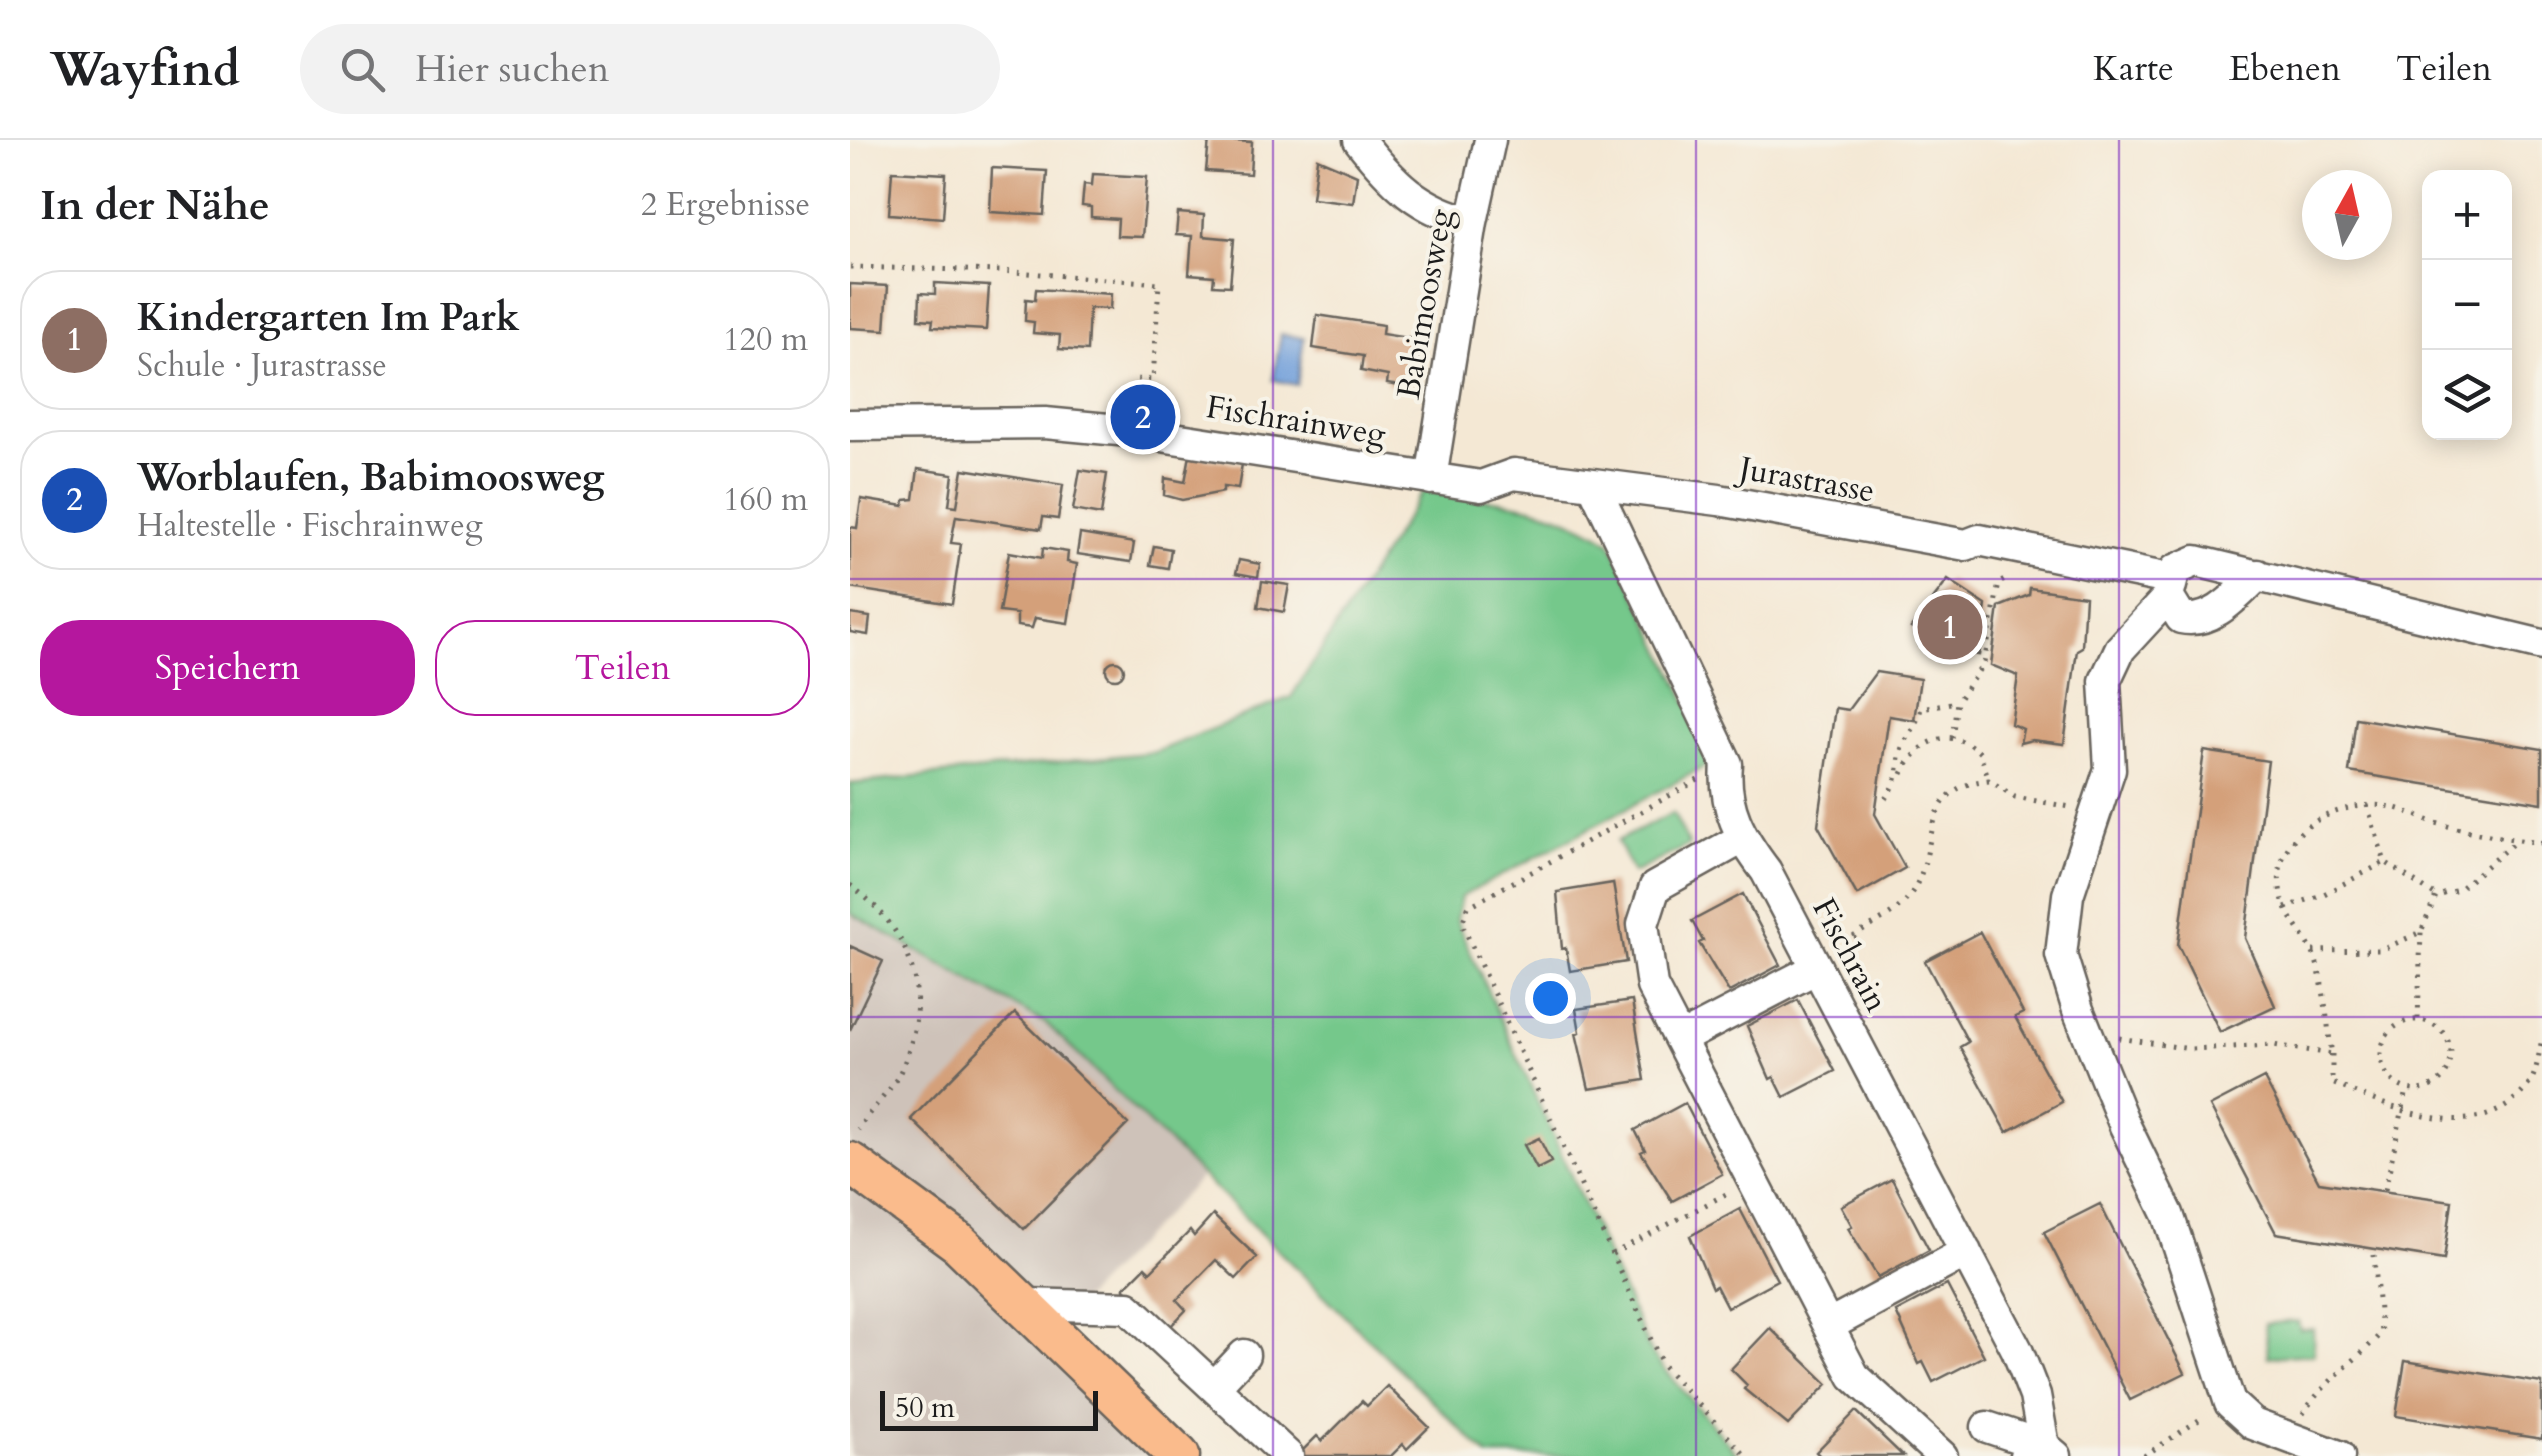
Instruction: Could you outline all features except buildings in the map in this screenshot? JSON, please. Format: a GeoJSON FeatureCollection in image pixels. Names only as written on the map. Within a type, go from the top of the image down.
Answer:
{"type":"FeatureCollection","features":[{"type":"Feature","properties":{"kind":"main road"},"geometry":{"type":"LineString","coordinates":[[853,1149],[1025,1304],[1179,1456]]}},
{"type":"Feature","properties":{"kind":"street"},"geometry":{"type":"LineString","coordinates":[[1359,140],[1378,164],[1436,214],[1472,222]]}},
{"type":"Feature","properties":{"kind":"street","name":"Babimoosweg"},"geometry":{"type":"LineString","coordinates":[[1431,479],[1472,222],[1490,140]]}},
{"type":"Feature","properties":{"kind":"street","name":"Fischrainweg"},"geometry":{"type":"LineString","coordinates":[[850,425],[1062,424],[1171,436],[1431,479]]}},
{"type":"Feature","properties":{"kind":"street","name":"Jurastrasse"},"geometry":{"type":"LineString","coordinates":[[1431,479],[1481,486],[1514,474],[1719,500],[1966,544],[1979,540],[2054,554],[2168,588],[2181,618],[2194,621],[2207,617],[2258,575]]}},
{"type":"Feature","properties":{"kind":"street","name":"Fischrain"},"geometry":{"type":"LineString","coordinates":[[1593,484],[1726,764],[1724,792],[1741,838],[1766,870],[2017,1350],[2035,1396],[2042,1453]]}},
{"type":"Feature","properties":{"kind":"street"},"geometry":{"type":"LineString","coordinates":[[2339,1456],[2253,1424],[2230,1403],[2168,1214],[2088,1032],[2061,955],[2068,895],[2112,755],[2102,690],[2111,663],[2168,588],[2175,570],[2196,561],[2542,644]]}},
{"type":"Feature","properties":{"kind":"street"},"geometry":{"type":"LineString","coordinates":[[1741,838],[1656,888],[1643,924],[1652,986],[1854,1376],[1942,1456]]}},
{"type":"Feature","properties":{"kind":"street"},"geometry":{"type":"LineString","coordinates":[[1680,1039],[1817,968]]}},
{"type":"Feature","properties":{"kind":"street"},"geometry":{"type":"LineString","coordinates":[[1828,1326],[1966,1252]]}},
{"type":"Feature","properties":{"kind":"street"},"geometry":{"type":"LineString","coordinates":[[1025,1304],[1128,1307],[1288,1456]]}},
{"type":"Feature","properties":{"kind":"street"},"geometry":{"type":"LineString","coordinates":[[1216,1385],[1244,1355]]}},
{"type":"Feature","properties":{"kind":"street"},"geometry":{"type":"LineString","coordinates":[[1987,1427],[2042,1453]]}},
{"type":"Feature","properties":{"kind":"path"},"geometry":{"type":"LineString","coordinates":[[850,266],[1001,271],[1158,283],[1153,380],[1132,379]]}},
{"type":"Feature","properties":{"kind":"path"},"geometry":{"type":"LineString","coordinates":[[1952,738],[1957,702],[1984,664],[2000,583],[2054,554]]}},
{"type":"Feature","properties":{"kind":"path"},"geometry":{"type":"LineString","coordinates":[[1900,776],[1901,748],[1919,721],[1921,708],[1957,702]]}},
{"type":"Feature","properties":{"kind":"path"},"geometry":{"type":"LineString","coordinates":[[1886,799],[1916,750],[1926,742],[1952,738],[1980,753],[1989,780],[2015,797],[2076,808],[2092,820]]}},
{"type":"Feature","properties":{"kind":"path"},"geometry":{"type":"LineString","coordinates":[[1726,764],[1468,907],[1462,924],[1664,1366],[1746,1456]]}},
{"type":"Feature","properties":{"kind":"path"},"geometry":{"type":"LineString","coordinates":[[1817,968],[1835,957],[1840,946],[1905,903],[1923,872],[1932,821],[1942,801],[1960,786],[1989,780]]}},
{"type":"Feature","properties":{"kind":"path"},"geometry":{"type":"LineString","coordinates":[[2368,805],[2385,862],[2436,896],[2458,890],[2517,840]]}},
{"type":"Feature","properties":{"kind":"path"},"geometry":{"type":"LineString","coordinates":[[2542,842],[2436,823],[2389,806],[2368,805],[2324,818],[2291,842],[2281,860],[2280,886],[2285,908],[2313,951],[2332,1054],[2332,1083],[2400,1112],[2470,1122],[2505,1106],[2531,1081],[2542,1038]]}},
{"type":"Feature","properties":{"kind":"path"},"geometry":{"type":"LineString","coordinates":[[2285,908],[2324,894],[2385,862]]}},
{"type":"Feature","properties":{"kind":"path"},"geometry":{"type":"LineString","coordinates":[[850,884],[897,928],[911,959],[915,988],[903,1066],[853,1149]]}},
{"type":"Feature","properties":{"kind":"path"},"geometry":{"type":"LineString","coordinates":[[2418,1019],[2420,932],[2436,896]]}},
{"type":"Feature","properties":{"kind":"path"},"geometry":{"type":"LineString","coordinates":[[2313,951],[2382,950],[2420,932]]}},
{"type":"Feature","properties":{"kind":"path"},"geometry":{"type":"LineString","coordinates":[[2418,1019],[2442,1029],[2452,1052],[2450,1065],[2435,1085],[2407,1090],[2388,1076],[2381,1054],[2388,1033],[2407,1020],[2418,1019]]}},
{"type":"Feature","properties":{"kind":"path"},"geometry":{"type":"LineString","coordinates":[[2088,1032],[2190,1050],[2273,1045],[2332,1054]]}},
{"type":"Feature","properties":{"kind":"path"},"geometry":{"type":"LineString","coordinates":[[2385,1190],[2407,1090]]}},
{"type":"Feature","properties":{"kind":"path"},"geometry":{"type":"LineString","coordinates":[[1612,1254],[1752,1180]]}},
{"type":"Feature","properties":{"kind":"path"},"geometry":{"type":"LineString","coordinates":[[2291,1440],[2304,1410],[2328,1381],[2362,1355],[2381,1333],[2374,1254]]}},
{"type":"Feature","properties":{"kind":"path"},"geometry":{"type":"LineString","coordinates":[[2144,1456],[2230,1403]]}},
{"type":"Feature","properties":{"kind":"shaded area"},"geometry":{"type":"Polygon","coordinates":[[[850,913],[1047,1024],[1201,1177],[1043,1341],[1158,1456],[850,1456],[850,913]]]}},
{"type":"Feature","properties":{"kind":"green space"},"geometry":{"type":"Polygon","coordinates":[[[1431,479],[1437,493],[1549,512],[1611,542],[1711,751],[1706,766],[1461,897],[1456,920],[1651,1353],[1739,1456],[1488,1456],[1047,1024],[850,913],[850,784],[1155,752],[1291,697],[1431,479]]]}},
{"type":"Feature","properties":{"kind":"green space"},"geometry":{"type":"Polygon","coordinates":[[[1673,813],[1689,845],[1633,873],[1617,841],[1673,813]]]}},
{"type":"Feature","properties":{"kind":"green space"},"geometry":{"type":"Polygon","coordinates":[[[2298,1321],[2300,1330],[2313,1329],[2314,1354],[2268,1357],[2265,1324],[2298,1321]]]}},
{"type":"Feature","properties":{"kind":"water"},"geometry":{"type":"Polygon","coordinates":[[[1281,334],[1304,338],[1297,385],[1273,380],[1281,334]]]}},
{"type":"Feature","properties":{"kind":"place","name":"Worblaufen, Babimoosweg"},"geometry":{"type":"Point","coordinates":[1143,417]}},
{"type":"Feature","properties":{"kind":"place","name":"Kindergarten Im Park"},"geometry":{"type":"Point","coordinates":[1950,627]}}]}
